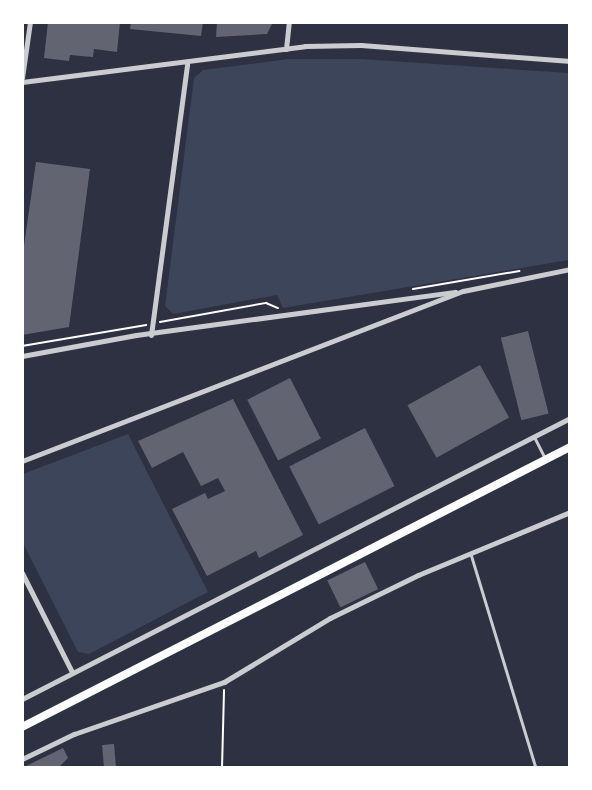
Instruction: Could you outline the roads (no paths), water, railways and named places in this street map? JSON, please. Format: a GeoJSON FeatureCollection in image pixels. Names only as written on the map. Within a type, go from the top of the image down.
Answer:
{"type":"FeatureCollection","features":[{"type":"Feature","properties":{"kind":"main road"},"geometry":{"type":"LineString","coordinates":[[22,727],[570,447]]}},
{"type":"Feature","properties":{"kind":"street"},"geometry":{"type":"LineString","coordinates":[[22,78],[30,22]]}},
{"type":"Feature","properties":{"kind":"street"},"geometry":{"type":"LineString","coordinates":[[286,49],[289,22]]}},
{"type":"Feature","properties":{"kind":"street"},"geometry":{"type":"LineString","coordinates":[[22,82],[187,64],[286,49],[361,45],[570,61]]}},
{"type":"Feature","properties":{"kind":"street"},"geometry":{"type":"LineString","coordinates":[[151,335],[187,64]]}},
{"type":"Feature","properties":{"kind":"street"},"geometry":{"type":"LineString","coordinates":[[22,356],[151,335],[463,291],[570,269]]}},
{"type":"Feature","properties":{"kind":"street"},"geometry":{"type":"LineString","coordinates":[[22,461],[463,291]]}},
{"type":"Feature","properties":{"kind":"street"},"geometry":{"type":"LineString","coordinates":[[22,699],[72,672],[337,541],[570,418]]}},
{"type":"Feature","properties":{"kind":"street"},"geometry":{"type":"LineString","coordinates":[[22,758],[74,734],[224,682],[330,618],[471,553],[570,512]]}},
{"type":"Feature","properties":{"kind":"street"},"geometry":{"type":"LineString","coordinates":[[22,573],[72,672]]}},
{"type":"Feature","properties":{"kind":"lane"},"geometry":{"type":"LineString","coordinates":[[534,436],[546,459]]}},
{"type":"Feature","properties":{"kind":"lane"},"geometry":{"type":"LineString","coordinates":[[471,553],[536,768]]}}]}
